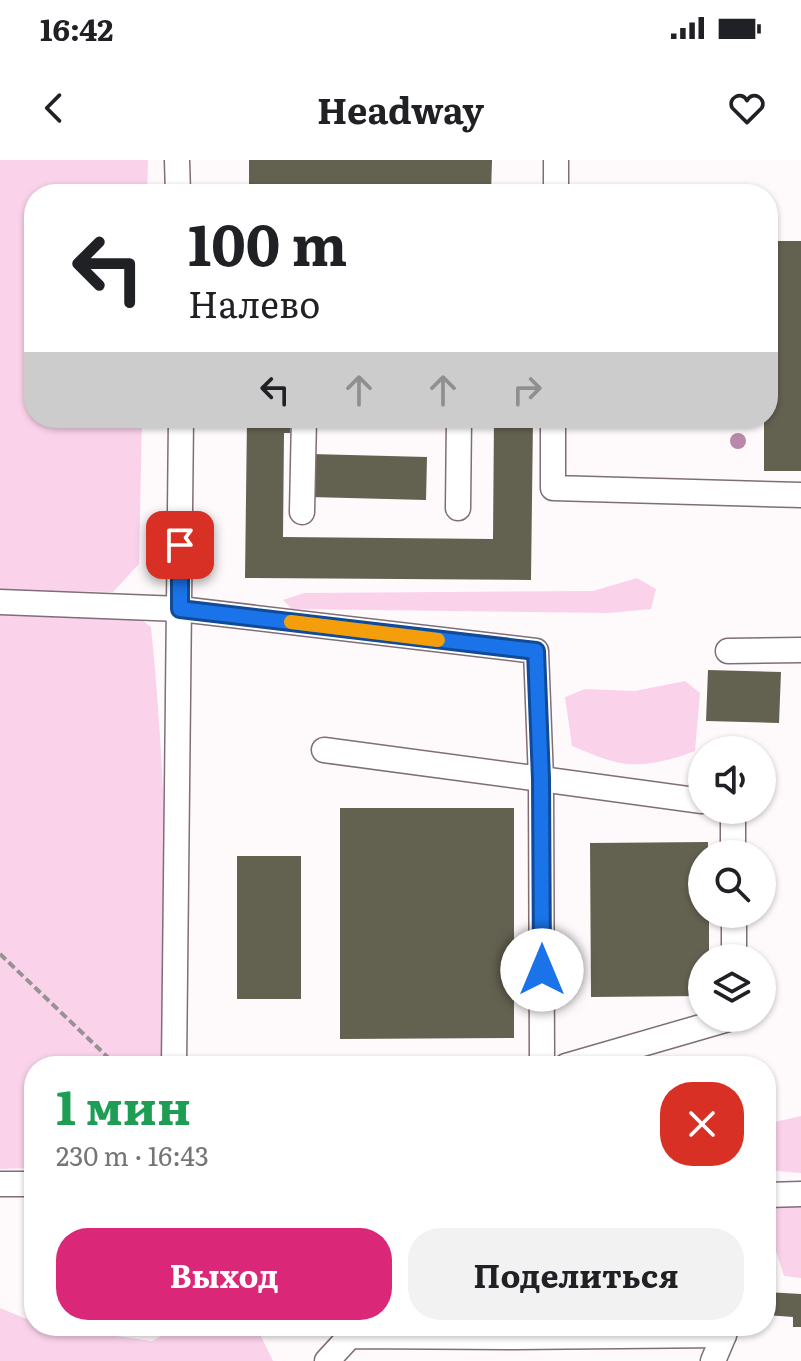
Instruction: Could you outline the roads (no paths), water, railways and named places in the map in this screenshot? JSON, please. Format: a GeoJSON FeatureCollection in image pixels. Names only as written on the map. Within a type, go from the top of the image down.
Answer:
{"type":"FeatureCollection","features":[{"type":"Feature","properties":{"kind":"street"},"geometry":{"type":"LineString","coordinates":[[177,160],[178,184]]}},
{"type":"Feature","properties":{"kind":"street"},"geometry":{"type":"LineString","coordinates":[[556,160],[556,184]]}},
{"type":"Feature","properties":{"kind":"street"},"geometry":{"type":"LineString","coordinates":[[174,1056],[181,428]]}},
{"type":"Feature","properties":{"kind":"street"},"geometry":{"type":"LineString","coordinates":[[302,512],[304,428]]}},
{"type":"Feature","properties":{"kind":"street"},"geometry":{"type":"LineString","coordinates":[[458,508],[459,428]]}},
{"type":"Feature","properties":{"kind":"street"},"geometry":{"type":"LineString","coordinates":[[553,428],[553,488],[801,495]]}},
{"type":"Feature","properties":{"kind":"street"},"geometry":{"type":"LineString","coordinates":[[0,602],[180,609],[536,651],[541,779],[542,1056]]}},
{"type":"Feature","properties":{"kind":"street"},"geometry":{"type":"LineString","coordinates":[[728,651],[801,650]]}},
{"type":"Feature","properties":{"kind":"street"},"geometry":{"type":"LineString","coordinates":[[324,750],[688,799]]}},
{"type":"Feature","properties":{"kind":"street"},"geometry":{"type":"LineString","coordinates":[[601,1056],[688,1031]]}},
{"type":"Feature","properties":{"kind":"street"},"geometry":{"type":"LineString","coordinates":[[0,1184],[24,1184]]}},
{"type":"Feature","properties":{"kind":"street"},"geometry":{"type":"LineString","coordinates":[[776,1195],[801,1194]]}},
{"type":"Feature","properties":{"kind":"street"},"geometry":{"type":"LineString","coordinates":[[327,1361],[350,1336],[515,1349],[666,1336]]}},
{"type":"Feature","properties":{"kind":"street"},"geometry":{"type":"LineString","coordinates":[[713,1361],[722,1336]]}}]}
